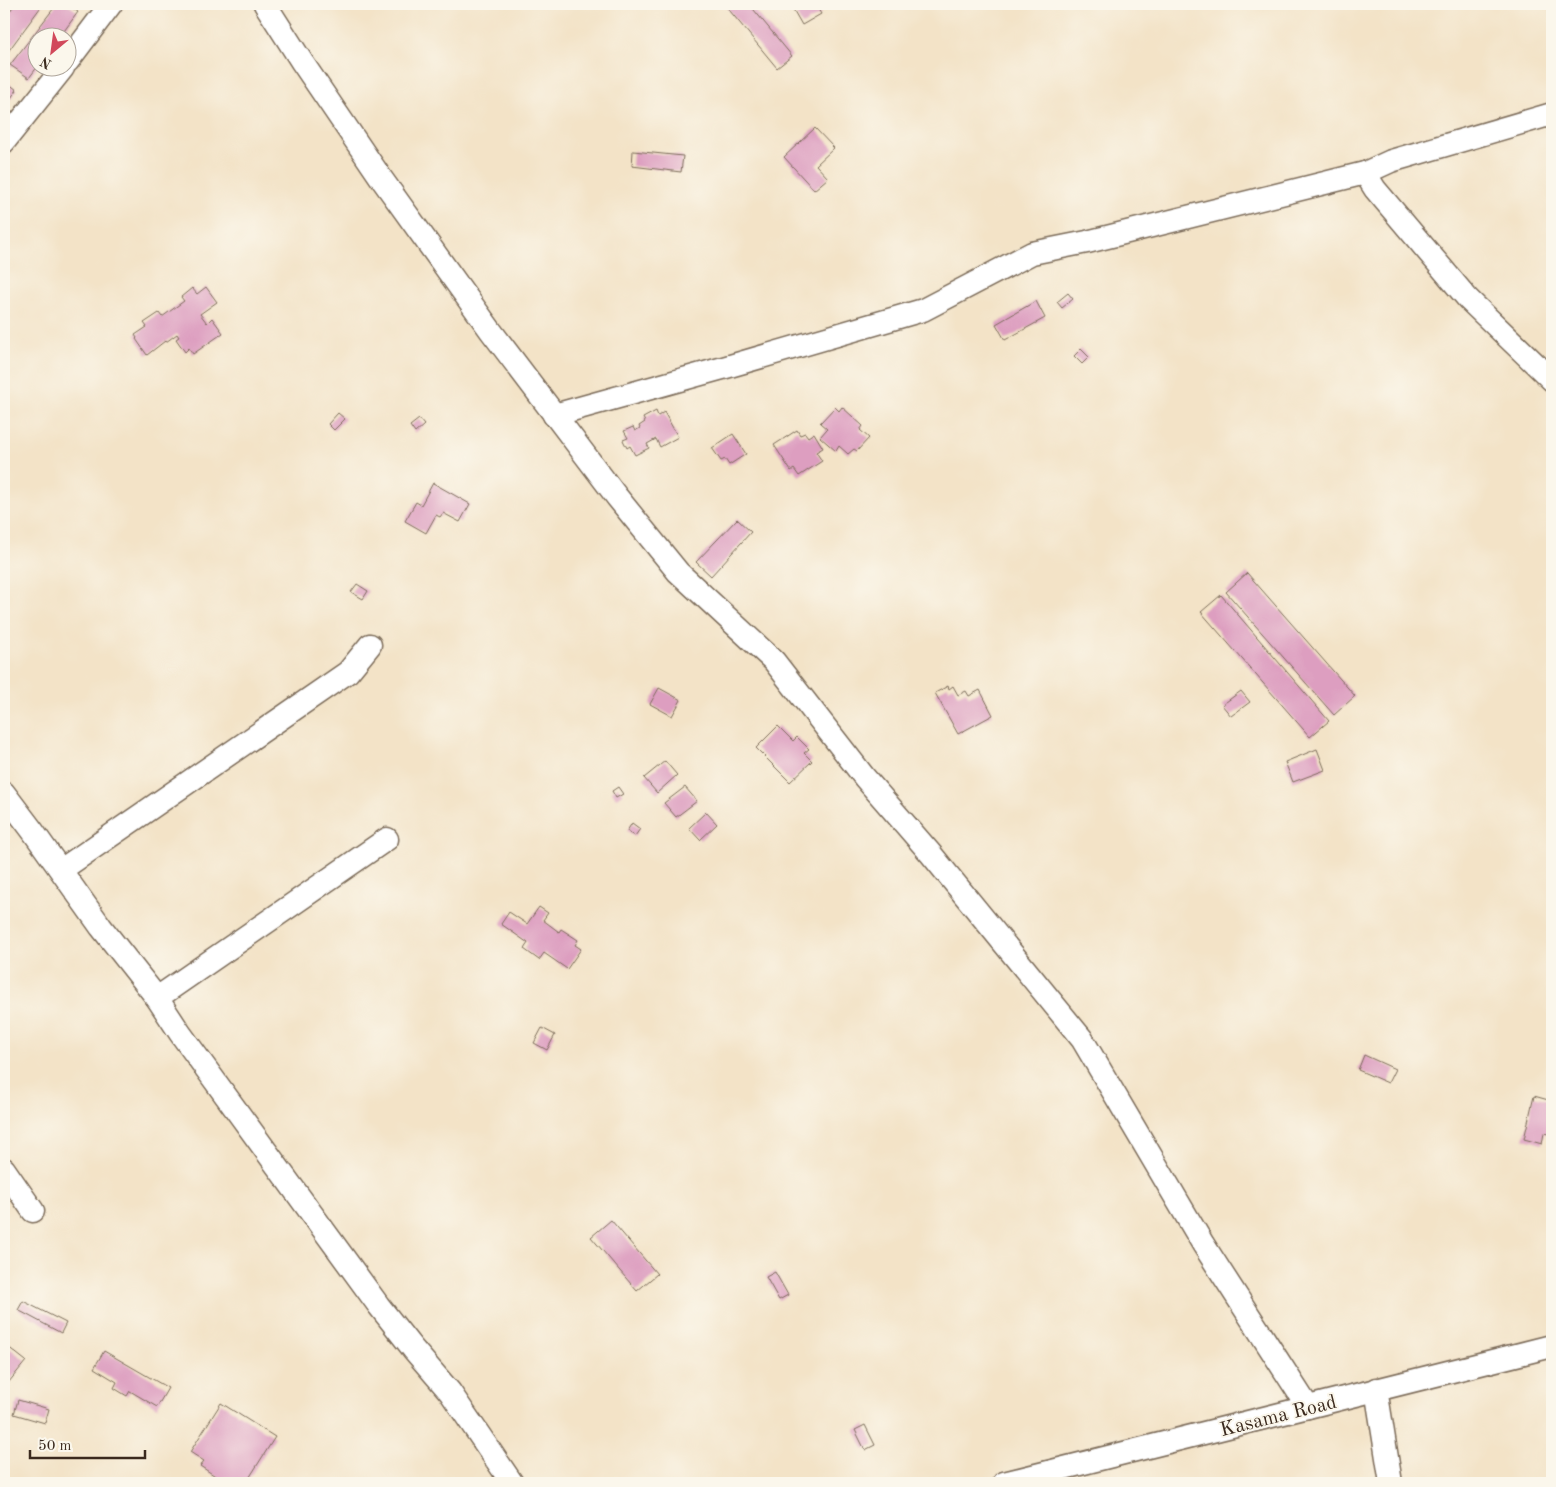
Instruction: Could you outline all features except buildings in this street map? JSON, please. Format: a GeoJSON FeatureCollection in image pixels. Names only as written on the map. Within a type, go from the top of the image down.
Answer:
{"type":"FeatureCollection","features":[{"type":"Feature","properties":{"kind":"street"},"geometry":{"type":"LineString","coordinates":[[78,48],[111,4]]}},
{"type":"Feature","properties":{"kind":"street"},"geometry":{"type":"LineString","coordinates":[[265,4],[381,178],[491,331],[617,497],[678,572],[774,661],[865,778],[931,854],[1082,1039],[1203,1244],[1308,1407]]}},
{"type":"Feature","properties":{"kind":"street"},"geometry":{"type":"LineString","coordinates":[[4,142],[55,78]]}},
{"type":"Feature","properties":{"kind":"street"},"geometry":{"type":"LineString","coordinates":[[554,415],[922,310],[1032,253],[1087,242],[1365,173],[1391,161],[1552,114]]}},
{"type":"Feature","properties":{"kind":"street"},"geometry":{"type":"LineString","coordinates":[[1365,173],[1375,189],[1468,299],[1552,380]]}},
{"type":"Feature","properties":{"kind":"street"},"geometry":{"type":"LineString","coordinates":[[61,870],[348,672],[370,645]]}},
{"type":"Feature","properties":{"kind":"street"},"geometry":{"type":"LineString","coordinates":[[8,806],[61,870],[101,926],[157,998],[379,1306],[450,1392],[512,1483]]}},
{"type":"Feature","properties":{"kind":"street"},"geometry":{"type":"LineString","coordinates":[[157,998],[386,839]]}},
{"type":"Feature","properties":{"kind":"street"},"geometry":{"type":"LineString","coordinates":[[4,1169],[33,1210]]}},
{"type":"Feature","properties":{"kind":"street","name":"Kasama Road"},"geometry":{"type":"LineString","coordinates":[[1004,1483],[1552,1346]]}},
{"type":"Feature","properties":{"kind":"street"},"geometry":{"type":"LineString","coordinates":[[1376,1389],[1391,1483]]}}]}
